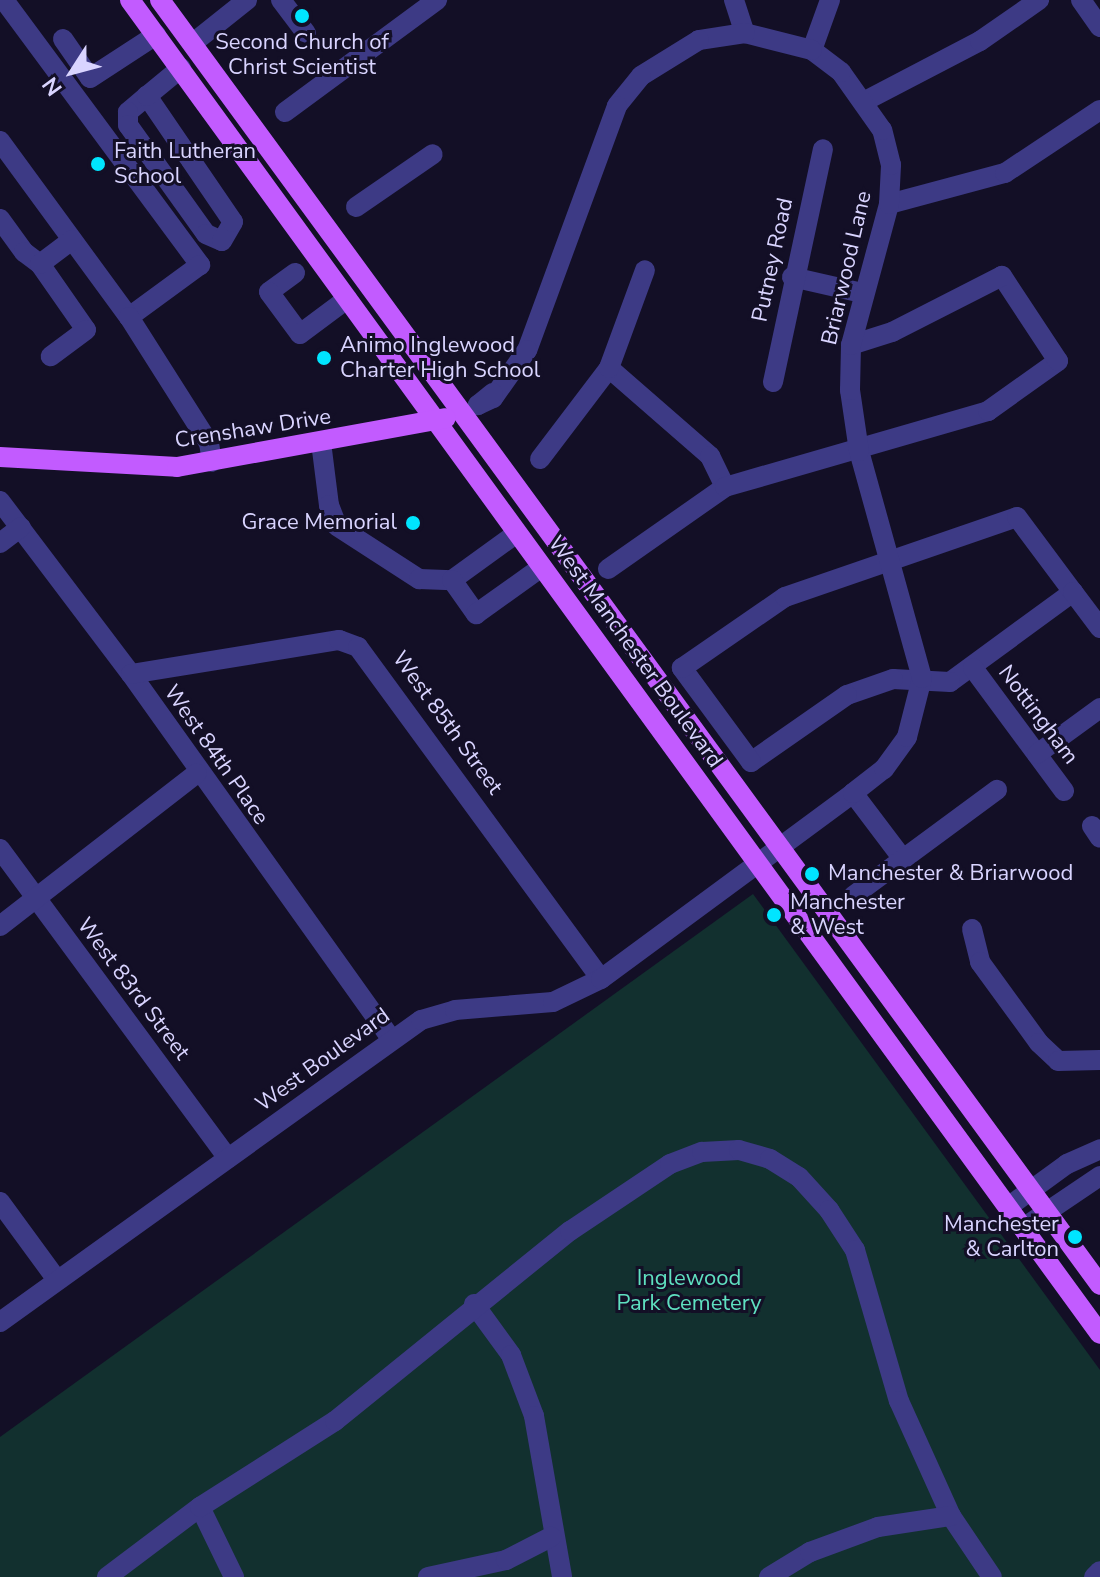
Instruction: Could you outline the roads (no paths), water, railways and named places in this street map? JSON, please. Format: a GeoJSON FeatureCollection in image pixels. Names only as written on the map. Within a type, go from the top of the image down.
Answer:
{"type":"FeatureCollection","features":[{"type":"Feature","properties":{"kind":"main road","name":"West Manchester Boulevard"},"geometry":{"type":"LineString","coordinates":[[130,0],[761,863],[1100,1334]]}},
{"type":"Feature","properties":{"kind":"main road","name":"West Manchester Boulevard"},"geometry":{"type":"LineString","coordinates":[[160,0],[478,403],[780,849],[1100,1285]]}},
{"type":"Feature","properties":{"kind":"main road","name":"Crenshaw Drive"},"geometry":{"type":"LineString","coordinates":[[0,457],[41,456],[145,467],[212,462],[436,422],[478,403]]}},
{"type":"Feature","properties":{"kind":"street"},"geometry":{"type":"LineString","coordinates":[[4,0],[200,265],[129,317]]}},
{"type":"Feature","properties":{"kind":"street"},"geometry":{"type":"LineString","coordinates":[[193,43],[247,0]]}},
{"type":"Feature","properties":{"kind":"street"},"geometry":{"type":"LineString","coordinates":[[281,0],[306,33]]}},
{"type":"Feature","properties":{"kind":"street"},"geometry":{"type":"LineString","coordinates":[[285,112],[437,0]]}},
{"type":"Feature","properties":{"kind":"street"},"geometry":{"type":"LineString","coordinates":[[734,0],[745,33]]}},
{"type":"Feature","properties":{"kind":"street"},"geometry":{"type":"LineString","coordinates":[[812,50],[830,0]]}},
{"type":"Feature","properties":{"kind":"street"},"geometry":{"type":"LineString","coordinates":[[865,101],[980,41],[1039,0]]}},
{"type":"Feature","properties":{"kind":"street"},"geometry":{"type":"LineString","coordinates":[[1081,0],[1100,27]]}},
{"type":"Feature","properties":{"kind":"street","name":"Briarwood Lane"},"geometry":{"type":"LineString","coordinates":[[478,403],[527,350],[617,106],[641,76],[699,40],[745,33],[812,50],[865,101],[882,130],[891,165],[889,204],[862,293],[851,345],[850,390],[859,451],[894,561],[922,678],[907,737],[884,769],[780,849]]}},
{"type":"Feature","properties":{"kind":"street"},"geometry":{"type":"LineString","coordinates":[[63,39],[90,78],[156,35]]}},
{"type":"Feature","properties":{"kind":"street"},"geometry":{"type":"LineString","coordinates":[[147,96],[233,222],[222,241],[206,234],[128,125],[128,112],[147,96],[181,68]]}},
{"type":"Feature","properties":{"kind":"street"},"geometry":{"type":"LineString","coordinates":[[889,204],[1005,173],[1100,110]]}},
{"type":"Feature","properties":{"kind":"street"},"geometry":{"type":"LineString","coordinates":[[0,141],[129,317],[209,443],[212,462]]}},
{"type":"Feature","properties":{"kind":"street","name":"Putney Road"},"geometry":{"type":"LineString","coordinates":[[773,382],[792,277],[823,149]]}},
{"type":"Feature","properties":{"kind":"street"},"geometry":{"type":"LineString","coordinates":[[356,207],[433,154]]}},
{"type":"Feature","properties":{"kind":"street"},"geometry":{"type":"LineString","coordinates":[[0,219],[24,252],[40,264],[86,330],[51,356]]}},
{"type":"Feature","properties":{"kind":"street"},"geometry":{"type":"LineString","coordinates":[[40,264],[72,240]]}},
{"type":"Feature","properties":{"kind":"street"},"geometry":{"type":"LineString","coordinates":[[540,459],[609,368],[645,270]]}},
{"type":"Feature","properties":{"kind":"street"},"geometry":{"type":"LineString","coordinates":[[295,273],[269,292],[300,334],[347,299]]}},
{"type":"Feature","properties":{"kind":"street"},"geometry":{"type":"LineString","coordinates":[[608,569],[725,487],[859,451],[988,411],[1058,361],[1002,276],[892,332],[851,345]]}},
{"type":"Feature","properties":{"kind":"street"},"geometry":{"type":"LineString","coordinates":[[792,277],[862,293]]}},
{"type":"Feature","properties":{"kind":"street"},"geometry":{"type":"LineString","coordinates":[[609,368],[710,456],[725,487]]}},
{"type":"Feature","properties":{"kind":"street"},"geometry":{"type":"LineString","coordinates":[[321,442],[329,505],[337,526],[419,579],[452,580],[517,533]]}},
{"type":"Feature","properties":{"kind":"street","name":"West 84th Place"},"geometry":{"type":"LineString","coordinates":[[0,501],[131,674],[197,773],[391,1039]]}},
{"type":"Feature","properties":{"kind":"street"},"geometry":{"type":"LineString","coordinates":[[1073,592],[950,682],[922,678],[893,679],[847,695],[751,762],[682,668],[785,597],[1017,517],[1100,628]]}},
{"type":"Feature","properties":{"kind":"street"},"geometry":{"type":"LineString","coordinates":[[0,543],[21,527]]}},
{"type":"Feature","properties":{"kind":"street"},"geometry":{"type":"LineString","coordinates":[[452,580],[476,614],[542,567]]}},
{"type":"Feature","properties":{"kind":"street","name":"West 85th Street"},"geometry":{"type":"LineString","coordinates":[[131,674],[339,640],[358,647],[601,979]]}},
{"type":"Feature","properties":{"kind":"street","name":"Nottingham"},"geometry":{"type":"LineString","coordinates":[[973,668],[1064,791]]}},
{"type":"Feature","properties":{"kind":"street"},"geometry":{"type":"LineString","coordinates":[[1037,754],[1100,708]]}},
{"type":"Feature","properties":{"kind":"street"},"geometry":{"type":"LineString","coordinates":[[0,926],[197,773]]}},
{"type":"Feature","properties":{"kind":"street"},"geometry":{"type":"LineString","coordinates":[[853,896],[997,790]]}},
{"type":"Feature","properties":{"kind":"street"},"geometry":{"type":"LineString","coordinates":[[853,793],[903,859]]}},
{"type":"Feature","properties":{"kind":"street","name":"West 83rd Street"},"geometry":{"type":"LineString","coordinates":[[0,849],[228,1158]]}},
{"type":"Feature","properties":{"kind":"street","name":"West Boulevard"},"geometry":{"type":"LineString","coordinates":[[0,1322],[421,1020],[455,1010],[553,1002],[601,979],[780,849]]}},
{"type":"Feature","properties":{"kind":"street"},"geometry":{"type":"LineString","coordinates":[[972,929],[980,962],[1039,1043],[1058,1061],[1100,1060]]}},
{"type":"Feature","properties":{"kind":"street"},"geometry":{"type":"LineString","coordinates":[[1008,1207],[1067,1164],[1100,1149]]}},
{"type":"Feature","properties":{"kind":"street"},"geometry":{"type":"LineString","coordinates":[[107,1577],[200,1507],[335,1421],[474,1304],[670,1164],[702,1152],[739,1150],[770,1159],[799,1177],[829,1210],[855,1250],[899,1401],[951,1516],[992,1577]]}},
{"type":"Feature","properties":{"kind":"street"},"geometry":{"type":"LineString","coordinates":[[1023,1228],[1100,1176]]}},
{"type":"Feature","properties":{"kind":"street"},"geometry":{"type":"LineString","coordinates":[[0,1202],[57,1280]]}},
{"type":"Feature","properties":{"kind":"street"},"geometry":{"type":"LineString","coordinates":[[474,1304],[511,1355],[534,1416],[551,1537],[562,1577]]}},
{"type":"Feature","properties":{"kind":"street"},"geometry":{"type":"LineString","coordinates":[[200,1507],[234,1577]]}},
{"type":"Feature","properties":{"kind":"street"},"geometry":{"type":"LineString","coordinates":[[769,1577],[810,1552],[878,1527],[951,1516]]}},
{"type":"Feature","properties":{"kind":"street"},"geometry":{"type":"LineString","coordinates":[[428,1577],[506,1560],[551,1537]]}},
{"type":"Feature","properties":{"kind":"street"},"geometry":{"type":"LineString","coordinates":[[1094,1577],[1100,1571]]}},
{"type":"Feature","properties":{"kind":"place","name":"Second Church of Christ Scientist"},"geometry":{"type":"Point","coordinates":[302,16]}},
{"type":"Feature","properties":{"kind":"place","name":"Faith Lutheran School"},"geometry":{"type":"Point","coordinates":[98,164]}},
{"type":"Feature","properties":{"kind":"place","name":"Animo Inglewood Charter High School"},"geometry":{"type":"Point","coordinates":[324,358]}},
{"type":"Feature","properties":{"kind":"place","name":"Grace Memorial"},"geometry":{"type":"Point","coordinates":[413,523]}},
{"type":"Feature","properties":{"kind":"place","name":"Manchester & Briarwood"},"geometry":{"type":"Point","coordinates":[812,874]}},
{"type":"Feature","properties":{"kind":"place","name":"Manchester & West"},"geometry":{"type":"Point","coordinates":[774,915]}},
{"type":"Feature","properties":{"kind":"place","name":"Manchester & Carlton"},"geometry":{"type":"Point","coordinates":[1075,1237]}},
{"type":"Feature","properties":{"kind":"park label","name":"Inglewood Park Cemetery"},"geometry":{"type":"Point","coordinates":[689,1290]}}]}
